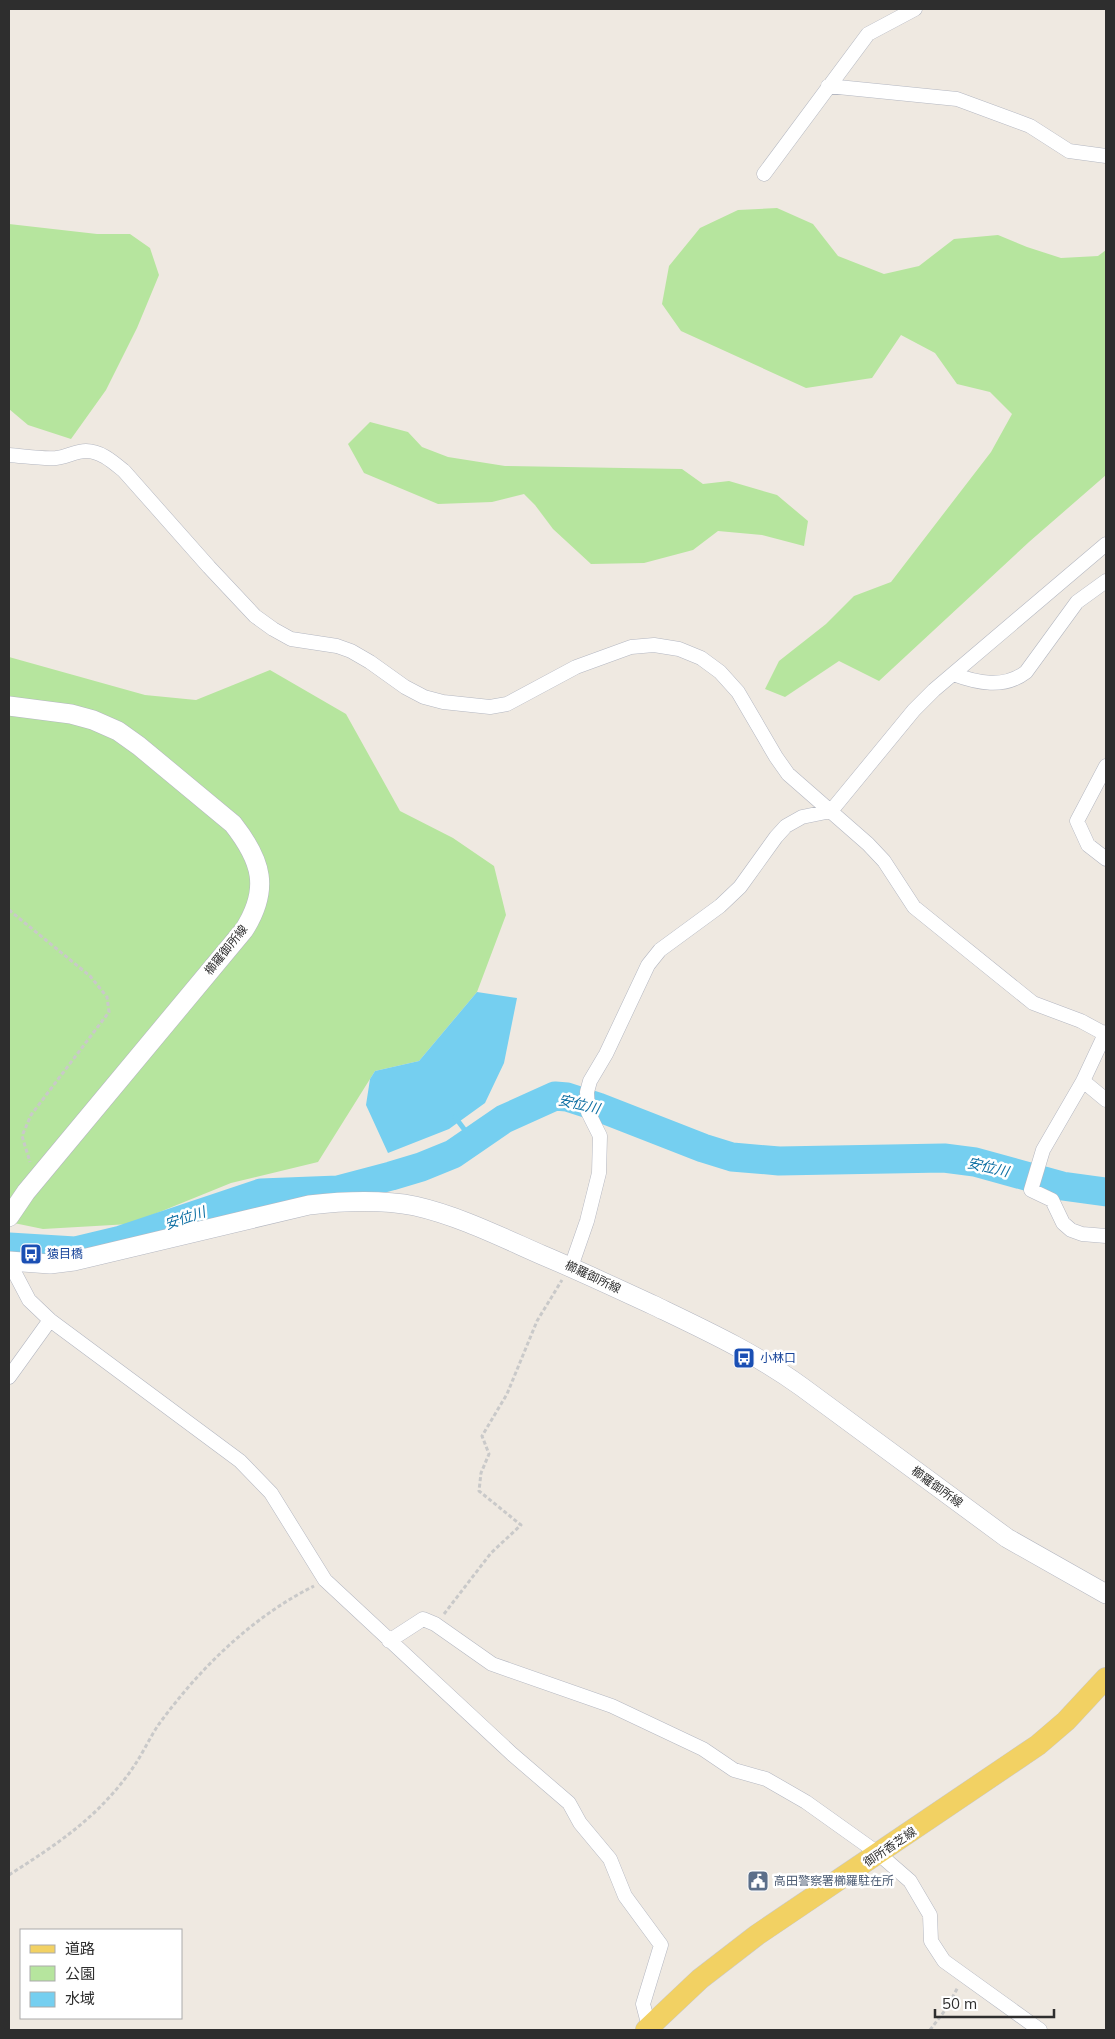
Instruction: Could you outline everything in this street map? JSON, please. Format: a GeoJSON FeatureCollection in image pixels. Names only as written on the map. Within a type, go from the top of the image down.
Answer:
{"type":"FeatureCollection","features":[{"type":"Feature","properties":{"kind":"main road","name":"櫛羅御所線"},"geometry":{"type":"LineString","coordinates":[[9,706],[71,714],[93,720],[118,731],[139,746],[233,824],[252,853],[258,869],[260,886],[260,900],[244,930],[36,1181],[9,1217]]}},
{"type":"Feature","properties":{"kind":"main road","name":"櫛羅御所線"},"geometry":{"type":"LineString","coordinates":[[9,1262],[50,1264],[74,1261],[309,1205],[379,1201],[415,1206],[459,1219],[571,1267],[734,1343],[771,1364],[1007,1538],[1106,1594]]}},
{"type":"Feature","properties":{"kind":"main road","name":"御所香芝線"},"geometry":{"type":"LineString","coordinates":[[648,2029],[700,1979],[757,1935],[1038,1745],[1066,1721],[1106,1678]]}},
{"type":"Feature","properties":{"kind":"street"},"geometry":{"type":"LineString","coordinates":[[764,174],[868,34],[915,9]]}},
{"type":"Feature","properties":{"kind":"street"},"geometry":{"type":"LineString","coordinates":[[828,86],[957,99],[1030,126],[1069,151],[1106,156]]}},
{"type":"Feature","properties":{"kind":"street"},"geometry":{"type":"LineString","coordinates":[[9,455],[53,458],[70,457],[85,451],[98,453],[111,460],[124,470],[248,609],[273,630],[292,639],[337,646],[351,651],[405,687],[424,697],[443,702],[490,707],[507,704],[576,667],[630,647],[654,645],[679,648],[701,658],[720,672],[738,692],[776,758],[788,774],[879,856],[914,907],[1019,994],[1033,1003],[1081,1021],[1106,1033],[1083,1081],[1043,1150],[1036,1168],[1031,1190],[1052,1200],[1064,1223],[1071,1230],[1082,1234],[1106,1236]]}},
{"type":"Feature","properties":{"kind":"street"},"geometry":{"type":"LineString","coordinates":[[571,1267],[587,1222],[599,1173],[600,1136],[588,1112],[587,1092],[590,1081],[614,1037],[641,977],[660,950],[720,906],[740,887],[786,826],[802,818],[831,811],[914,710],[953,674],[1106,544]]}},
{"type":"Feature","properties":{"kind":"street"},"geometry":{"type":"LineString","coordinates":[[953,674],[984,682],[1014,681],[1026,672],[1077,602],[1106,581]]}},
{"type":"Feature","properties":{"kind":"street"},"geometry":{"type":"LineString","coordinates":[[1106,766],[1078,821],[1088,845],[1106,859]]}},
{"type":"Feature","properties":{"kind":"street"},"geometry":{"type":"LineString","coordinates":[[1083,1081],[1106,1100]]}},
{"type":"Feature","properties":{"kind":"street"},"geometry":{"type":"LineString","coordinates":[[9,1262],[29,1300],[50,1320],[240,1461],[270,1493],[325,1580],[389,1641],[569,1804],[580,1823],[610,1860],[625,1896],[661,1945],[643,2004],[648,2029]]}},
{"type":"Feature","properties":{"kind":"street"},"geometry":{"type":"LineString","coordinates":[[9,1377],[50,1320]]}},
{"type":"Feature","properties":{"kind":"street"},"geometry":{"type":"LineString","coordinates":[[389,1641],[423,1619],[435,1624],[492,1664],[612,1706],[703,1749],[734,1770],[766,1779],[806,1802],[879,1854],[910,1882],[930,1915],[931,1941],[944,1961],[962,1976],[1040,2030]]}},
{"type":"Feature","properties":{"kind":"path"},"geometry":{"type":"LineString","coordinates":[[9,910],[90,976],[108,997],[109,1012],[31,1115],[22,1136],[36,1181]]}},
{"type":"Feature","properties":{"kind":"path"},"geometry":{"type":"LineString","coordinates":[[435,1624],[491,1553],[521,1525],[479,1492],[481,1474],[489,1454],[482,1436],[507,1394],[538,1321],[571,1267]]}},
{"type":"Feature","properties":{"kind":"path"},"geometry":{"type":"LineString","coordinates":[[9,1875],[47,1851],[100,1807],[133,1768],[158,1725],[198,1674],[230,1644],[290,1598],[325,1580]]}},
{"type":"Feature","properties":{"kind":"path"},"geometry":{"type":"LineString","coordinates":[[930,2030],[946,2009],[962,1976]]}},
{"type":"Feature","properties":{"kind":"green space"},"geometry":{"type":"Polygon","coordinates":[[[777,208],[813,224],[838,256],[884,274],[919,266],[954,239],[998,235],[1061,258],[1098,256],[1106,250],[1106,475],[1029,542],[879,681],[839,661],[785,697],[765,689],[779,661],[826,624],[854,596],[891,582],[991,452],[1012,414],[990,392],[957,384],[935,353],[901,335],[872,378],[806,388],[681,331],[662,304],[669,266],[700,228],[738,210],[777,208]]]}},
{"type":"Feature","properties":{"kind":"green space"},"geometry":{"type":"Polygon","coordinates":[[[9,224],[97,234],[130,234],[150,248],[159,275],[137,328],[106,390],[71,439],[28,425],[9,409],[9,224]]]}},
{"type":"Feature","properties":{"kind":"green space"},"geometry":{"type":"Polygon","coordinates":[[[370,422],[408,432],[422,447],[448,457],[505,466],[682,469],[703,484],[729,481],[777,495],[808,521],[804,546],[762,535],[718,531],[693,550],[644,563],[591,564],[553,529],[524,494],[492,502],[438,504],[364,473],[348,444],[370,422]]]}},
{"type":"Feature","properties":{"kind":"green space"},"geometry":{"type":"Polygon","coordinates":[[[9,657],[145,695],[196,700],[270,670],[346,714],[400,811],[453,838],[494,866],[506,915],[477,992],[419,1061],[375,1071],[318,1162],[231,1183],[130,1224],[43,1229],[9,1222],[9,657]]]}},
{"type":"Feature","properties":{"kind":"water"},"geometry":{"type":"Polygon","coordinates":[[[477,992],[517,998],[504,1063],[485,1103],[449,1129],[388,1153],[366,1105],[370,1079],[375,1071],[419,1061],[477,992]]]}},
{"type":"Feature","properties":{"kind":"waterway","name":"安位川"},"geometry":{"type":"LineString","coordinates":[[9,1247],[75,1251],[121,1240],[261,1193],[338,1190],[391,1176],[421,1167],[453,1154],[504,1119],[555,1096],[567,1097],[598,1107],[703,1148],[732,1157],[779,1161],[944,1158],[975,1162],[1062,1186],[1106,1192]]}},
{"type":"Feature","properties":{"kind":"waterway"},"geometry":{"type":"LineString","coordinates":[[455,1117],[473,1141]]}},
{"type":"Feature","properties":{"kind":"place","name":"猿目橋"},"geometry":{"type":"Point","coordinates":[31,1254]}},
{"type":"Feature","properties":{"kind":"place","name":"小林口"},"geometry":{"type":"Point","coordinates":[744,1358]}},
{"type":"Feature","properties":{"kind":"place","name":"高田警察署櫛羅駐在所"},"geometry":{"type":"Point","coordinates":[758,1881]}}]}
